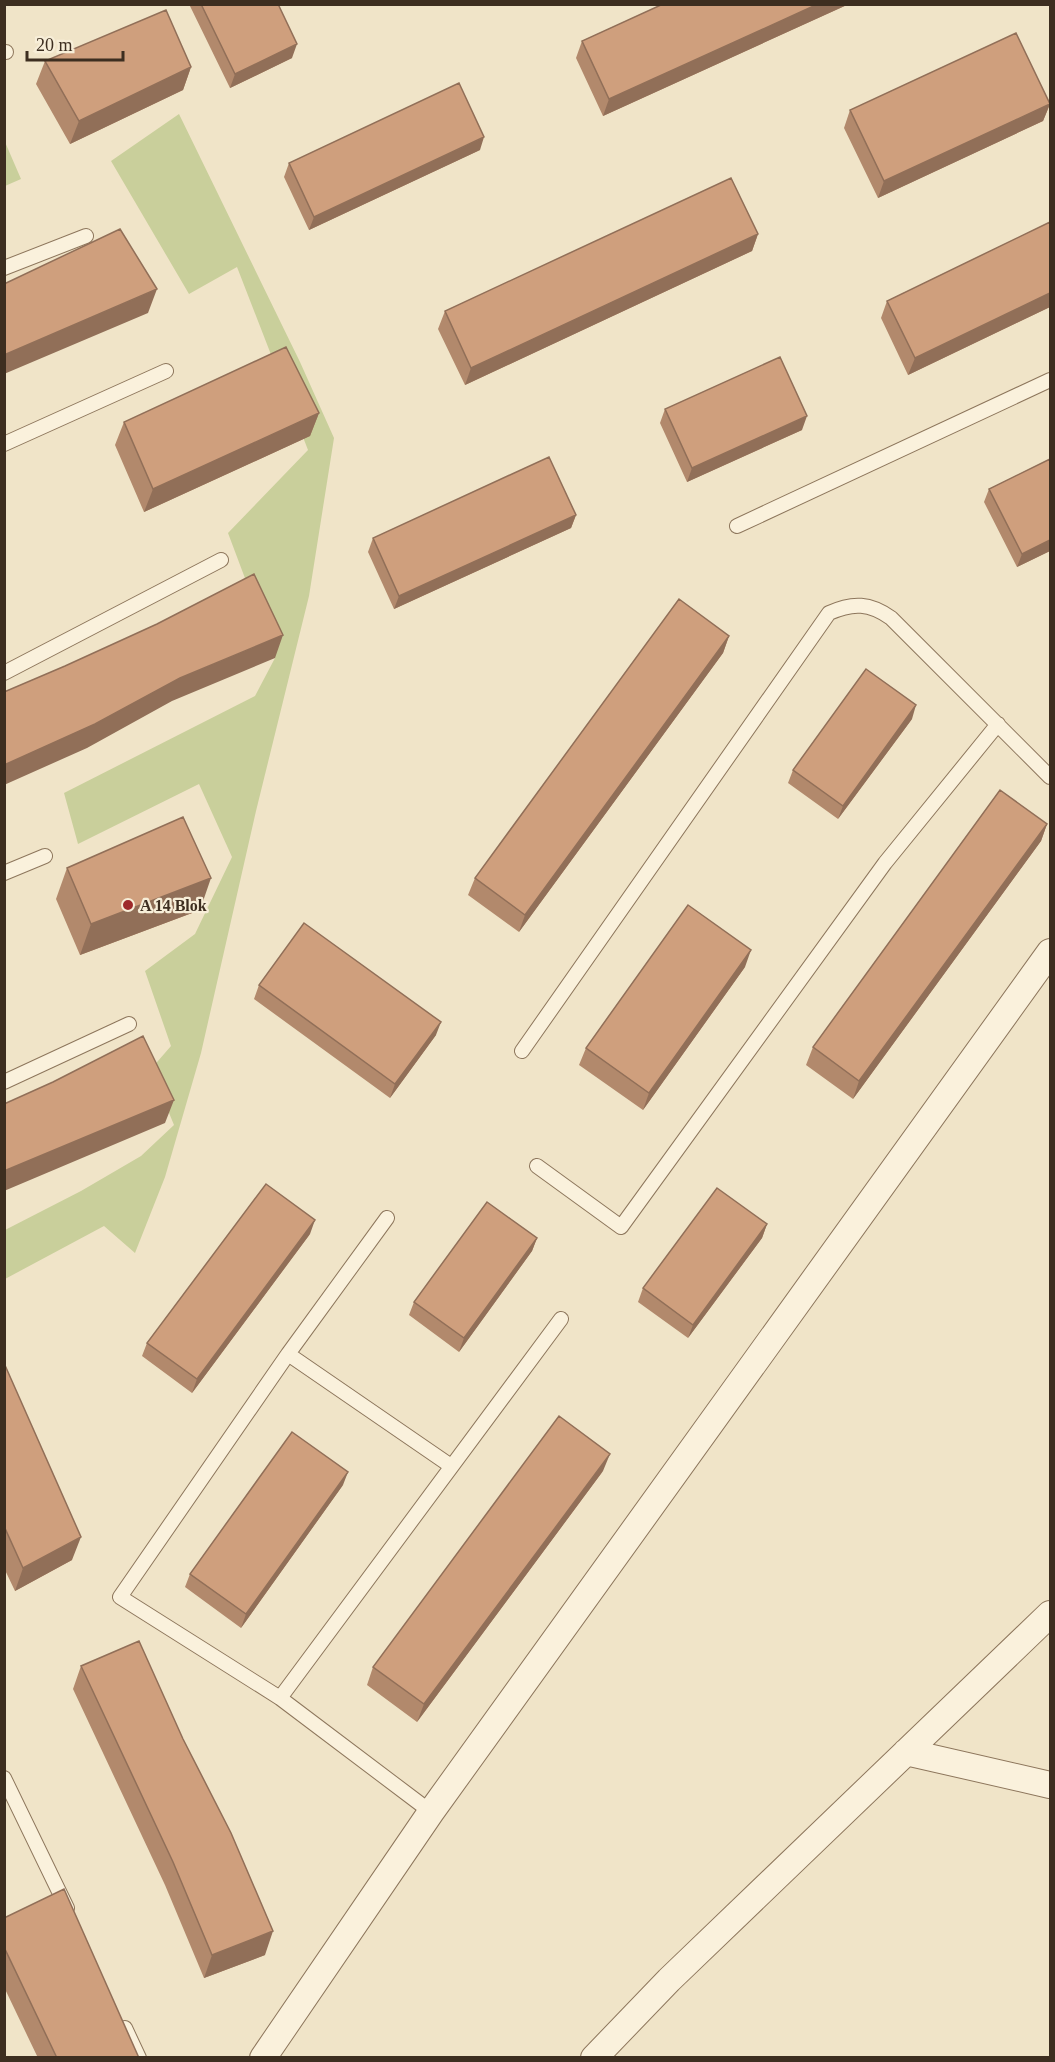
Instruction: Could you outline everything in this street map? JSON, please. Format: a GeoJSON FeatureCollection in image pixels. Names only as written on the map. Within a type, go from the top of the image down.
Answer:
{"type":"FeatureCollection","features":[{"type":"Feature","properties":{"kind":"street"},"geometry":{"type":"LineString","coordinates":[[263,2058],[431,1812],[1050,952]]}},
{"type":"Feature","properties":{"kind":"street"},"geometry":{"type":"LineString","coordinates":[[594,2058],[669,1980],[1050,1614]]}},
{"type":"Feature","properties":{"kind":"street"},"geometry":{"type":"LineString","coordinates":[[906,1752],[1050,1785]]}},
{"type":"Feature","properties":{"kind":"lane"},"geometry":{"type":"LineString","coordinates":[[4,268],[86,236]]}},
{"type":"Feature","properties":{"kind":"lane"},"geometry":{"type":"LineString","coordinates":[[4,444],[166,371]]}},
{"type":"Feature","properties":{"kind":"lane"},"geometry":{"type":"LineString","coordinates":[[737,526],[1050,380]]}},
{"type":"Feature","properties":{"kind":"lane"},"geometry":{"type":"LineString","coordinates":[[4,673],[221,560]]}},
{"type":"Feature","properties":{"kind":"lane"},"geometry":{"type":"LineString","coordinates":[[522,1051],[829,613],[856,604],[869,606],[891,618],[1050,777]]}},
{"type":"Feature","properties":{"kind":"lane"},"geometry":{"type":"LineString","coordinates":[[537,1166],[621,1227],[885,863],[998,724]]}},
{"type":"Feature","properties":{"kind":"lane"},"geometry":{"type":"LineString","coordinates":[[4,873],[45,856]]}},
{"type":"Feature","properties":{"kind":"lane"},"geometry":{"type":"LineString","coordinates":[[4,1082],[129,1024]]}},
{"type":"Feature","properties":{"kind":"lane"},"geometry":{"type":"LineString","coordinates":[[387,1218],[288,1354],[120,1597],[280,1698],[431,1812]]}},
{"type":"Feature","properties":{"kind":"lane"},"geometry":{"type":"LineString","coordinates":[[280,1698],[561,1319]]}},
{"type":"Feature","properties":{"kind":"lane"},"geometry":{"type":"LineString","coordinates":[[288,1354],[451,1466]]}},
{"type":"Feature","properties":{"kind":"lane"},"geometry":{"type":"LineString","coordinates":[[4,1778],[72,1918]]}},
{"type":"Feature","properties":{"kind":"lane"},"geometry":{"type":"LineString","coordinates":[[118,2014],[139,2058]]}},
{"type":"Feature","properties":{"kind":"green space"},"geometry":{"type":"Polygon","coordinates":[[[179,114],[300,362],[334,438],[309,596],[256,811],[201,1053],[165,1177],[135,1253],[104,1226],[5,1279],[5,1230],[81,1191],[141,1156],[174,1125],[151,1069],[171,1046],[145,971],[195,934],[232,857],[199,784],[78,844],[64,793],[255,696],[275,658],[228,533],[308,450],[237,267],[189,294],[111,161],[179,114]]]}},
{"type":"Feature","properties":{"kind":"green space"},"geometry":{"type":"Polygon","coordinates":[[[5,142],[21,179],[4,186],[5,142]]]}},
{"type":"Feature","properties":{"kind":"building"},"geometry":{"type":"Polygon","coordinates":[[[201,4],[278,4],[297,44],[235,74],[201,4]]]}},
{"type":"Feature","properties":{"kind":"building"},"geometry":{"type":"Polygon","coordinates":[[[663,4],[818,4],[609,99],[582,41],[663,4]]]}},
{"type":"Feature","properties":{"kind":"building"},"geometry":{"type":"Polygon","coordinates":[[[166,10],[191,67],[79,121],[45,61],[166,10]]]}},
{"type":"Feature","properties":{"kind":"building"},"geometry":{"type":"Polygon","coordinates":[[[1016,33],[1050,104],[884,181],[850,110],[1016,33]]]}},
{"type":"Feature","properties":{"kind":"building"},"geometry":{"type":"Polygon","coordinates":[[[459,83],[484,137],[314,217],[289,163],[459,83]]]}},
{"type":"Feature","properties":{"kind":"building"},"geometry":{"type":"Polygon","coordinates":[[[731,178],[758,234],[471,368],[445,311],[731,178]]]}},
{"type":"Feature","properties":{"kind":"building"},"geometry":{"type":"Polygon","coordinates":[[[1050,222],[1050,293],[915,358],[887,301],[1050,222]]]}},
{"type":"Feature","properties":{"kind":"building"},"geometry":{"type":"Polygon","coordinates":[[[120,229],[157,289],[4,355],[4,284],[120,229]]]}},
{"type":"Feature","properties":{"kind":"building"},"geometry":{"type":"Polygon","coordinates":[[[286,347],[319,413],[153,489],[124,422],[286,347]]]}},
{"type":"Feature","properties":{"kind":"building"},"geometry":{"type":"Polygon","coordinates":[[[780,357],[807,416],[692,468],[665,409],[780,357]]]}},
{"type":"Feature","properties":{"kind":"building"},"geometry":{"type":"Polygon","coordinates":[[[549,457],[576,515],[399,596],[373,538],[549,457]]]}},
{"type":"Feature","properties":{"kind":"building"},"geometry":{"type":"Polygon","coordinates":[[[1050,459],[1050,540],[1022,554],[989,489],[1050,459]]]}},
{"type":"Feature","properties":{"kind":"building"},"geometry":{"type":"Polygon","coordinates":[[[254,574],[283,635],[180,678],[95,724],[4,765],[4,692],[157,624],[254,574]]]}},
{"type":"Feature","properties":{"kind":"building"},"geometry":{"type":"Polygon","coordinates":[[[679,599],[729,636],[525,915],[475,878],[679,599]]]}},
{"type":"Feature","properties":{"kind":"building"},"geometry":{"type":"Polygon","coordinates":[[[866,669],[916,705],[843,806],[793,770],[866,669]]]}},
{"type":"Feature","properties":{"kind":"building"},"geometry":{"type":"Polygon","coordinates":[[[1000,790],[1047,824],[859,1081],[813,1047],[1000,790]]]}},
{"type":"Feature","properties":{"kind":"building"},"geometry":{"type":"Polygon","coordinates":[[[183,817],[211,878],[91,924],[67,868],[183,817]]]}},
{"type":"Feature","properties":{"kind":"building"},"geometry":{"type":"Polygon","coordinates":[[[688,905],[751,950],[649,1093],[586,1048],[688,905]]]}},
{"type":"Feature","properties":{"kind":"building"},"geometry":{"type":"Polygon","coordinates":[[[304,923],[441,1022],[395,1084],[259,985],[304,923]]]}},
{"type":"Feature","properties":{"kind":"building"},"geometry":{"type":"Polygon","coordinates":[[[143,1036],[174,1100],[4,1171],[4,1104],[143,1036]]]}},
{"type":"Feature","properties":{"kind":"building"},"geometry":{"type":"Polygon","coordinates":[[[266,1184],[315,1220],[197,1379],[147,1343],[266,1184]]]}},
{"type":"Feature","properties":{"kind":"building"},"geometry":{"type":"Polygon","coordinates":[[[717,1188],[767,1224],[693,1325],[643,1288],[717,1188]]]}},
{"type":"Feature","properties":{"kind":"building"},"geometry":{"type":"Polygon","coordinates":[[[487,1202],[537,1238],[464,1338],[414,1302],[487,1202]]]}},
{"type":"Feature","properties":{"kind":"building"},"geometry":{"type":"Polygon","coordinates":[[[4,1363],[81,1537],[23,1568],[4,1526],[4,1363]]]}},
{"type":"Feature","properties":{"kind":"building"},"geometry":{"type":"Polygon","coordinates":[[[559,1416],[610,1454],[424,1704],[373,1667],[559,1416]]]}},
{"type":"Feature","properties":{"kind":"building"},"geometry":{"type":"Polygon","coordinates":[[[292,1432],[348,1472],[246,1614],[190,1574],[292,1432]]]}},
{"type":"Feature","properties":{"kind":"building"},"geometry":{"type":"Polygon","coordinates":[[[139,1641],[183,1739],[231,1833],[273,1931],[212,1955],[173,1862],[81,1666],[139,1641]]]}},
{"type":"Feature","properties":{"kind":"building"},"geometry":{"type":"Polygon","coordinates":[[[64,1889],[139,2058],[57,2058],[4,1947],[4,1918],[64,1889]]]}},
{"type":"Feature","properties":{"kind":"place","name":"A 14 Blok"},"geometry":{"type":"Point","coordinates":[128,905]}}]}
